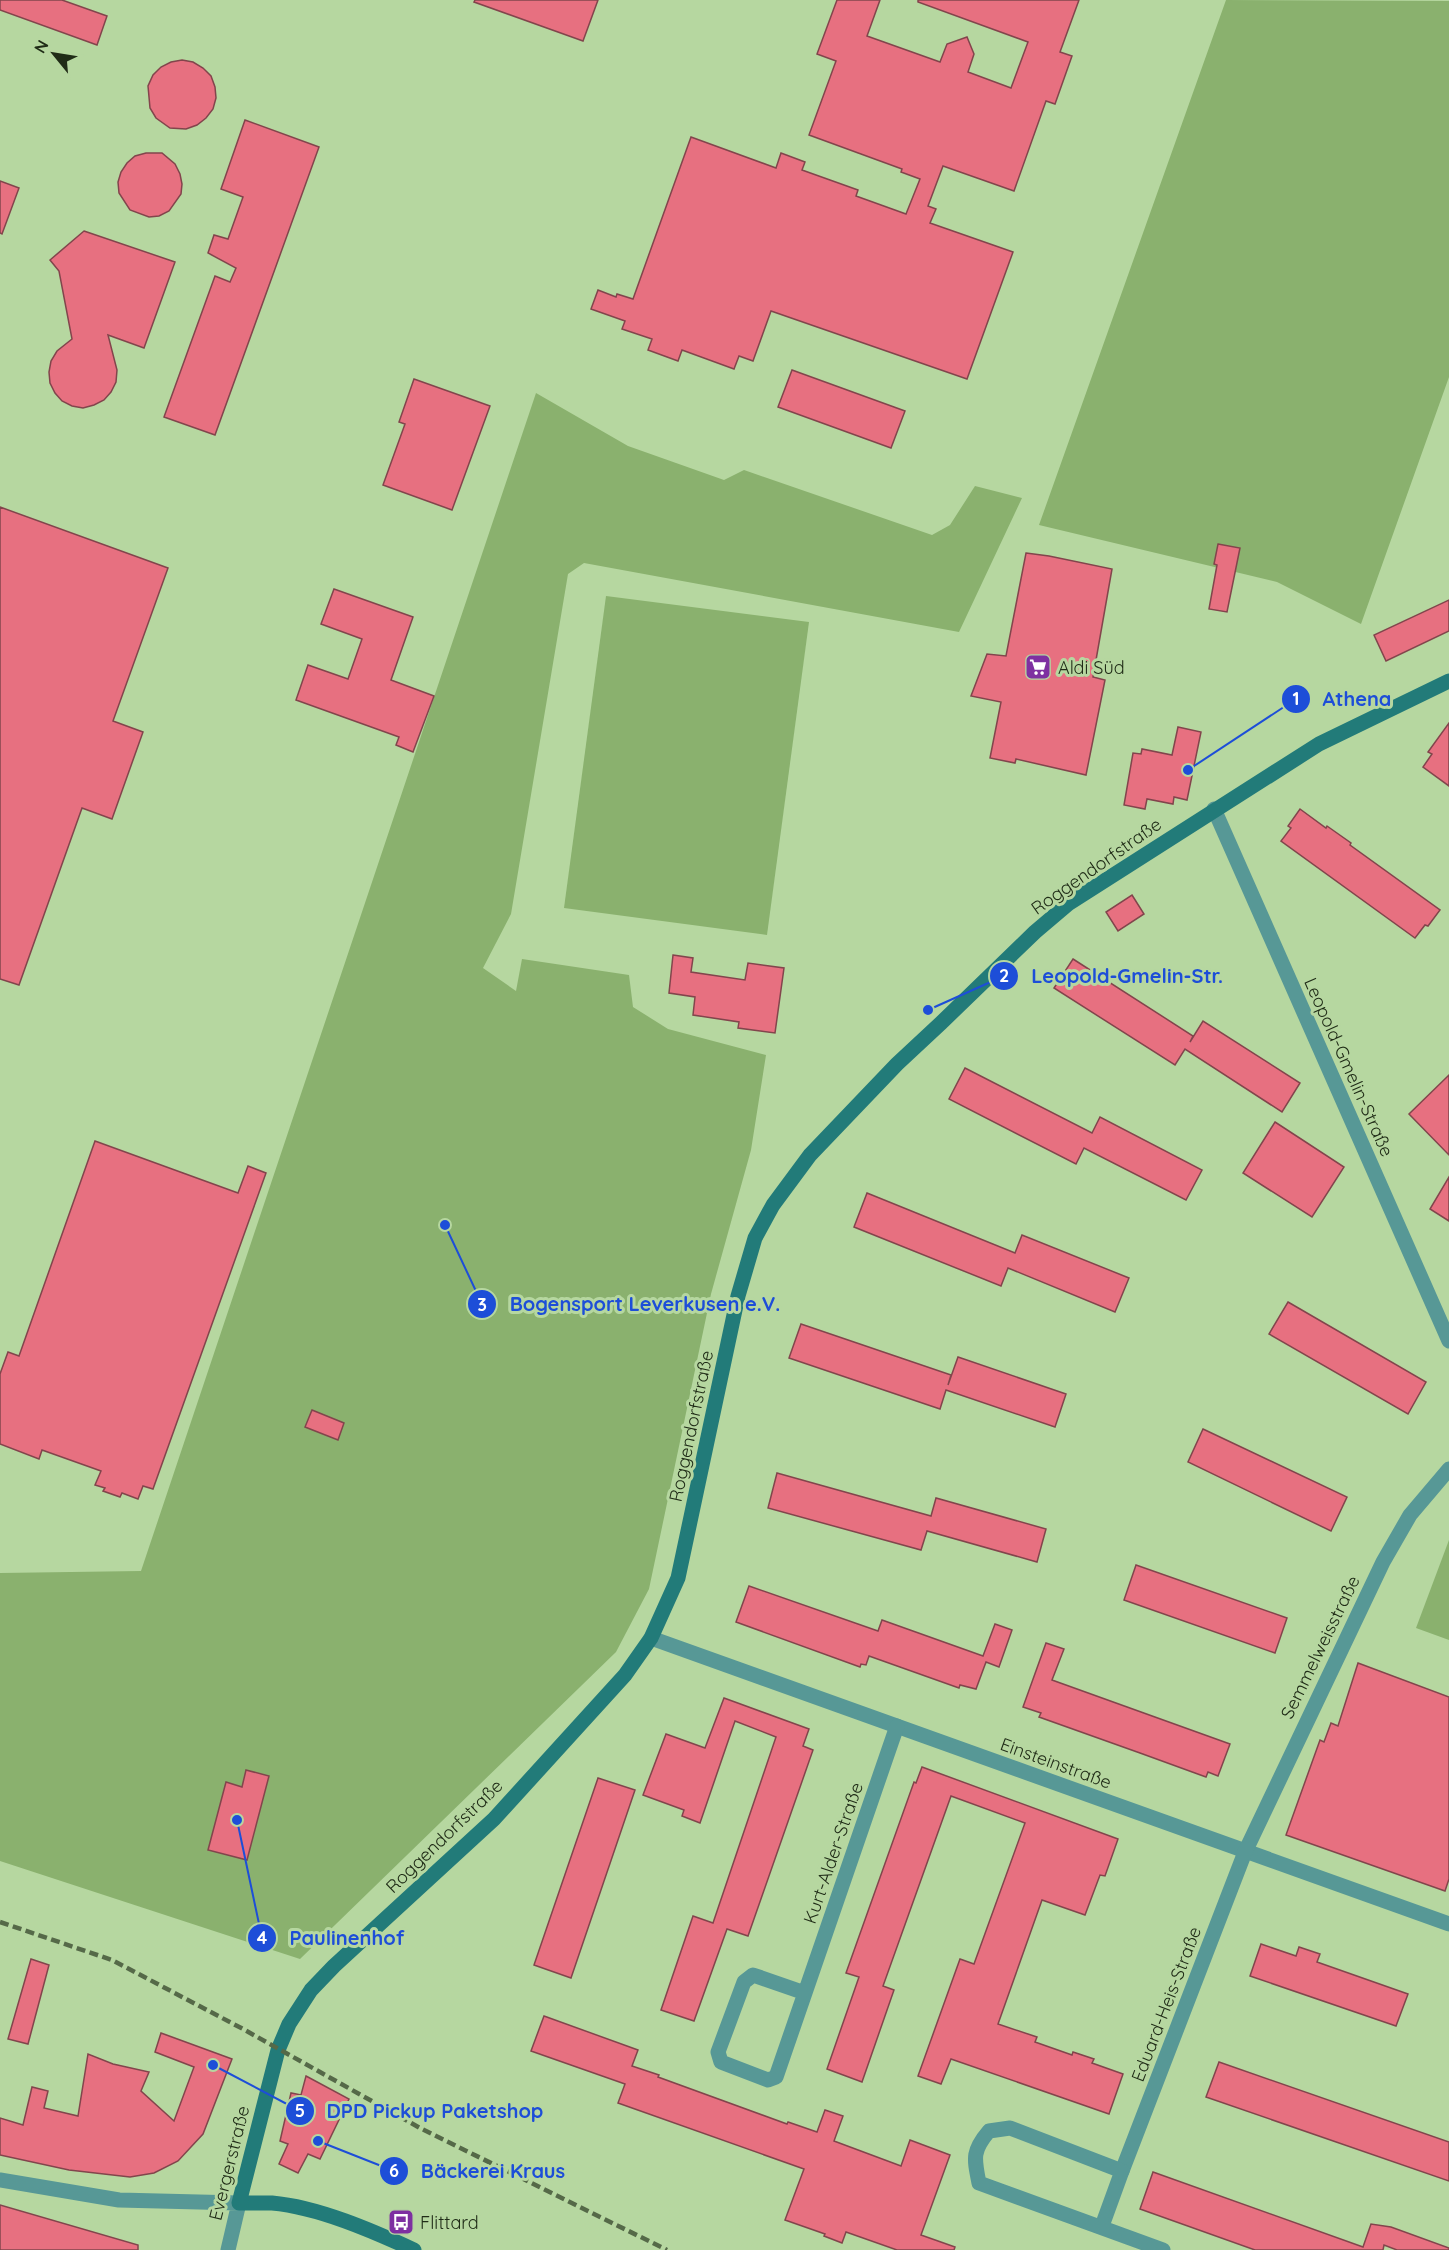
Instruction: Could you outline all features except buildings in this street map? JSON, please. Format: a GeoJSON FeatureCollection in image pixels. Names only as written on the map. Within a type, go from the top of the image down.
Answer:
{"type":"FeatureCollection","features":[{"type":"Feature","properties":{"kind":"street","name":"Roggendorfstraße"},"geometry":{"type":"LineString","coordinates":[[278,2050],[290,2024],[311,1990],[334,1966],[494,1819],[625,1675],[651,1638],[678,1578],[738,1296],[755,1238],[773,1204],[798,1168],[825,1137],[897,1064],[1035,932],[1068,904],[1319,744],[1449,681]]}},
{"type":"Feature","properties":{"kind":"street","name":"Leopold-Gmelin-Straße"},"geometry":{"type":"LineString","coordinates":[[1214,809],[1449,1341]]}},
{"type":"Feature","properties":{"kind":"street","name":"Semmelweisstraße"},"geometry":{"type":"LineString","coordinates":[[1245,1852],[1383,1562],[1410,1515],[1449,1469]]}},
{"type":"Feature","properties":{"kind":"street","name":"Einsteinstraße"},"geometry":{"type":"LineString","coordinates":[[651,1638],[1449,1924]]}},
{"type":"Feature","properties":{"kind":"street","name":"Kurt-Alder-Straße"},"geometry":{"type":"LineString","coordinates":[[805,1993],[753,1975],[744,1982],[718,2052],[721,2062],[768,2080],[776,2077],[805,1993],[897,1726]]}},
{"type":"Feature","properties":{"kind":"street","name":"Eduard-Heis-Straße"},"geometry":{"type":"LineString","coordinates":[[1102,2226],[1245,1852]]}},
{"type":"Feature","properties":{"kind":"street","name":"Evergerstraße"},"geometry":{"type":"LineString","coordinates":[[228,2250],[278,2050]]}},
{"type":"Feature","properties":{"kind":"street"},"geometry":{"type":"LineString","coordinates":[[1122,2171],[1010,2128],[989,2131],[978,2144],[974,2158],[979,2183],[1163,2250]]}},
{"type":"Feature","properties":{"kind":"street"},"geometry":{"type":"LineString","coordinates":[[0,2180],[119,2200],[274,2204],[329,2216],[377,2233],[414,2250]]}},
{"type":"Feature","properties":{"kind":"green space"},"geometry":{"type":"Polygon","coordinates":[[[1226,0],[1449,1],[1449,377],[1361,624],[1277,582],[1039,525],[1226,0]]]}},
{"type":"Feature","properties":{"kind":"green space"},"geometry":{"type":"Polygon","coordinates":[[[536,393],[628,446],[724,480],[744,470],[932,535],[950,525],[975,486],[1022,498],[959,632],[584,563],[568,574],[511,914],[483,968],[516,991],[522,959],[629,975],[633,1007],[668,1029],[766,1055],[751,1150],[711,1294],[649,1589],[616,1652],[300,1959],[0,1861],[0,1573],[141,1571],[536,393]]]}},
{"type":"Feature","properties":{"kind":"green space"},"geometry":{"type":"Polygon","coordinates":[[[606,596],[809,622],[767,935],[564,908],[606,596]]]}},
{"type":"Feature","properties":{"kind":"green space"},"geometry":{"type":"Polygon","coordinates":[[[1449,1540],[1449,1640],[1416,1628],[1449,1540]]]}},
{"type":"Feature","properties":{"kind":"railway"},"geometry":{"type":"LineString","coordinates":[[0,1922],[112,1960],[243,2029],[420,2128],[667,2250]]}},
{"type":"Feature","properties":{"kind":"place","name":"Aldi Süd"},"geometry":{"type":"Point","coordinates":[1038,667]}},
{"type":"Feature","properties":{"kind":"place","name":"Athena"},"geometry":{"type":"Point","coordinates":[1188,770]}},
{"type":"Feature","properties":{"kind":"place","name":"Leopold-Gmelin-Str."},"geometry":{"type":"Point","coordinates":[928,1010]}},
{"type":"Feature","properties":{"kind":"place","name":"Bogensport Leverkusen e.V."},"geometry":{"type":"Point","coordinates":[445,1225]}},
{"type":"Feature","properties":{"kind":"place","name":"Paulinenhof"},"geometry":{"type":"Point","coordinates":[237,1820]}},
{"type":"Feature","properties":{"kind":"place","name":"DPD Pickup Paketshop"},"geometry":{"type":"Point","coordinates":[213,2065]}},
{"type":"Feature","properties":{"kind":"place","name":"Bäckerei Kraus"},"geometry":{"type":"Point","coordinates":[318,2141]}},
{"type":"Feature","properties":{"kind":"place","name":"Flittard"},"geometry":{"type":"Point","coordinates":[401,2222]}}]}
